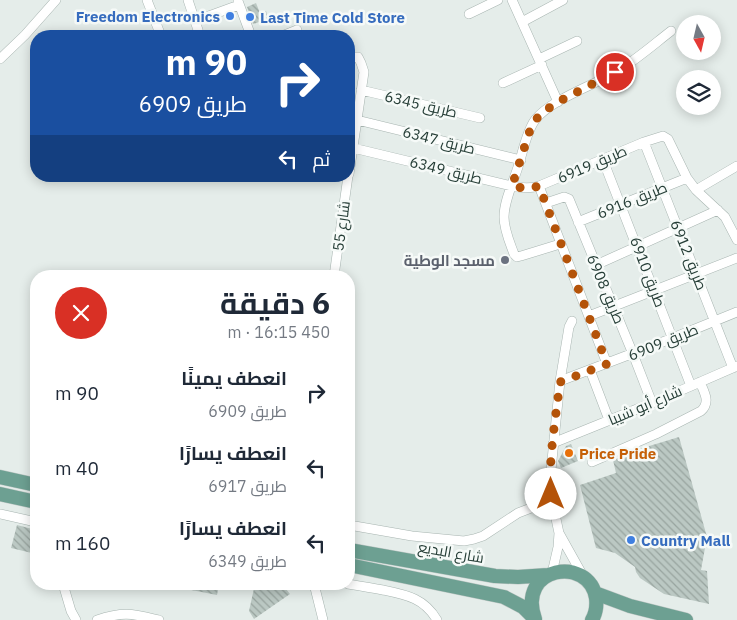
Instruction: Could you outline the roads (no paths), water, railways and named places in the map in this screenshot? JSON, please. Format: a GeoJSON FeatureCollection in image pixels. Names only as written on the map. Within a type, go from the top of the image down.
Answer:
{"type":"FeatureCollection","features":[{"type":"Feature","properties":{"kind":"main road"},"geometry":{"type":"LineString","coordinates":[[0,477],[30,484]]}},
{"type":"Feature","properties":{"kind":"main road"},"geometry":{"type":"LineString","coordinates":[[0,494],[30,501]]}},
{"type":"Feature","properties":{"kind":"main road","name":"شارع البديع"},"geometry":{"type":"LineString","coordinates":[[355,551],[495,576],[518,577],[563,571],[574,573],[584,578]]}},
{"type":"Feature","properties":{"kind":"main road"},"geometry":{"type":"LineString","coordinates":[[355,567],[504,597],[523,607],[535,620]]}},
{"type":"Feature","properties":{"kind":"main road"},"geometry":{"type":"LineString","coordinates":[[535,620],[531,610],[531,599],[540,581],[550,574]]}},
{"type":"Feature","properties":{"kind":"main road"},"geometry":{"type":"LineString","coordinates":[[584,578],[591,585],[595,593],[597,604],[592,620]]}},
{"type":"Feature","properties":{"kind":"main road"},"geometry":{"type":"LineString","coordinates":[[595,593],[630,606],[686,620]]}},
{"type":"Feature","properties":{"kind":"street"},"geometry":{"type":"LineString","coordinates":[[0,59],[56,0]]}},
{"type":"Feature","properties":{"kind":"street"},"geometry":{"type":"LineString","coordinates":[[147,0],[159,30]]}},
{"type":"Feature","properties":{"kind":"street"},"geometry":{"type":"LineString","coordinates":[[188,0],[198,30]]}},
{"type":"Feature","properties":{"kind":"street"},"geometry":{"type":"LineString","coordinates":[[469,14],[498,0]]}},
{"type":"Feature","properties":{"kind":"street"},"geometry":{"type":"LineString","coordinates":[[512,0],[558,102]]}},
{"type":"Feature","properties":{"kind":"street"},"geometry":{"type":"LineString","coordinates":[[522,22],[563,0]]}},
{"type":"Feature","properties":{"kind":"street"},"geometry":{"type":"LineString","coordinates":[[195,21],[238,2],[248,30]]}},
{"type":"Feature","properties":{"kind":"street"},"geometry":{"type":"LineString","coordinates":[[560,244],[519,257],[515,256],[509,239],[504,217],[506,201],[531,127],[546,109],[615,72],[644,53],[671,31]]}},
{"type":"Feature","properties":{"kind":"street"},"geometry":{"type":"LineString","coordinates":[[503,84],[577,41]]}},
{"type":"Feature","properties":{"kind":"street","name":"شارع 55"},"geometry":{"type":"LineString","coordinates":[[355,58],[357,57],[364,69],[355,129]]}},
{"type":"Feature","properties":{"kind":"street","name":"طريق 6345"},"geometry":{"type":"LineString","coordinates":[[362,90],[480,118]]}},
{"type":"Feature","properties":{"kind":"street","name":"طريق 6347"},"geometry":{"type":"LineString","coordinates":[[357,120],[521,160]]}},
{"type":"Feature","properties":{"kind":"street","name":"طريق 6919"},"geometry":{"type":"LineString","coordinates":[[539,186],[661,136],[667,138],[687,178]]}},
{"type":"Feature","properties":{"kind":"street","name":"طريق 6912"},"geometry":{"type":"LineString","coordinates":[[644,142],[735,367]]}},
{"type":"Feature","properties":{"kind":"street","name":"طريق 6349"},"geometry":{"type":"LineString","coordinates":[[355,148],[512,186],[523,188],[539,186]]}},
{"type":"Feature","properties":{"kind":"street","name":"طريق 6910"},"geometry":{"type":"LineString","coordinates":[[592,462],[656,434],[701,411],[706,406],[707,399],[696,384],[673,338],[603,160]]}},
{"type":"Feature","properties":{"kind":"street"},"geometry":{"type":"LineString","coordinates":[[696,190],[737,166]]}},
{"type":"Feature","properties":{"kind":"street"},"geometry":{"type":"LineString","coordinates":[[687,178],[696,190],[725,218],[737,240]]}},
{"type":"Feature","properties":{"kind":"street","name":"طريق 6916"},"geometry":{"type":"LineString","coordinates":[[578,222],[687,178]]}},
{"type":"Feature","properties":{"kind":"street","name":"شارع 55"},"geometry":{"type":"LineString","coordinates":[[335,270],[348,182]]}},
{"type":"Feature","properties":{"kind":"street"},"geometry":{"type":"LineString","coordinates":[[539,186],[607,364]]}},
{"type":"Feature","properties":{"kind":"street","name":"طريق 6908"},"geometry":{"type":"LineString","coordinates":[[546,203],[564,197],[569,199],[652,403]]}},
{"type":"Feature","properties":{"kind":"street"},"geometry":{"type":"LineString","coordinates":[[596,265],[718,210]]}},
{"type":"Feature","properties":{"kind":"street"},"geometry":{"type":"LineString","coordinates":[[589,316],[737,258]]}},
{"type":"Feature","properties":{"kind":"street","name":"طريق 6909"},"geometry":{"type":"LineString","coordinates":[[560,382],[737,312]]}},
{"type":"Feature","properties":{"kind":"street"},"geometry":{"type":"LineString","coordinates":[[550,574],[558,547],[559,533],[552,500],[551,470],[553,442],[560,382],[572,321]]}},
{"type":"Feature","properties":{"kind":"street","name":"شارع أبو شيبا"},"geometry":{"type":"LineString","coordinates":[[553,442],[652,403],[735,367]]}},
{"type":"Feature","properties":{"kind":"street"},"geometry":{"type":"LineString","coordinates":[[590,370],[609,420]]}},
{"type":"Feature","properties":{"kind":"street"},"geometry":{"type":"LineString","coordinates":[[355,526],[412,536],[464,541],[483,536],[518,513],[552,500]]}},
{"type":"Feature","properties":{"kind":"street"},"geometry":{"type":"LineString","coordinates":[[0,514],[30,521]]}},
{"type":"Feature","properties":{"kind":"street"},"geometry":{"type":"LineString","coordinates":[[559,533],[584,578]]}},
{"type":"Feature","properties":{"kind":"street"},"geometry":{"type":"LineString","coordinates":[[355,585],[413,597],[422,602],[437,620]]}},
{"type":"Feature","properties":{"kind":"street"},"geometry":{"type":"LineString","coordinates":[[66,590],[71,611],[76,620]]}},
{"type":"Feature","properties":{"kind":"street"},"geometry":{"type":"LineString","coordinates":[[316,590],[323,620]]}},
{"type":"Feature","properties":{"kind":"street"},"geometry":{"type":"LineString","coordinates":[[98,620],[118,614],[129,614],[159,620]]}},
{"type":"Feature","properties":{"kind":"place","name":"Freedom Electronics"},"geometry":{"type":"Point","coordinates":[230,16]}},
{"type":"Feature","properties":{"kind":"place","name":"Last Time Cold Store"},"geometry":{"type":"Point","coordinates":[250,17]}},
{"type":"Feature","properties":{"kind":"place","name":"مسجد الوطية"},"geometry":{"type":"Point","coordinates":[505,260]}},
{"type":"Feature","properties":{"kind":"place","name":"Price Pride"},"geometry":{"type":"Point","coordinates":[569,453]}},
{"type":"Feature","properties":{"kind":"place","name":"Country Mall"},"geometry":{"type":"Point","coordinates":[631,540]}}]}
